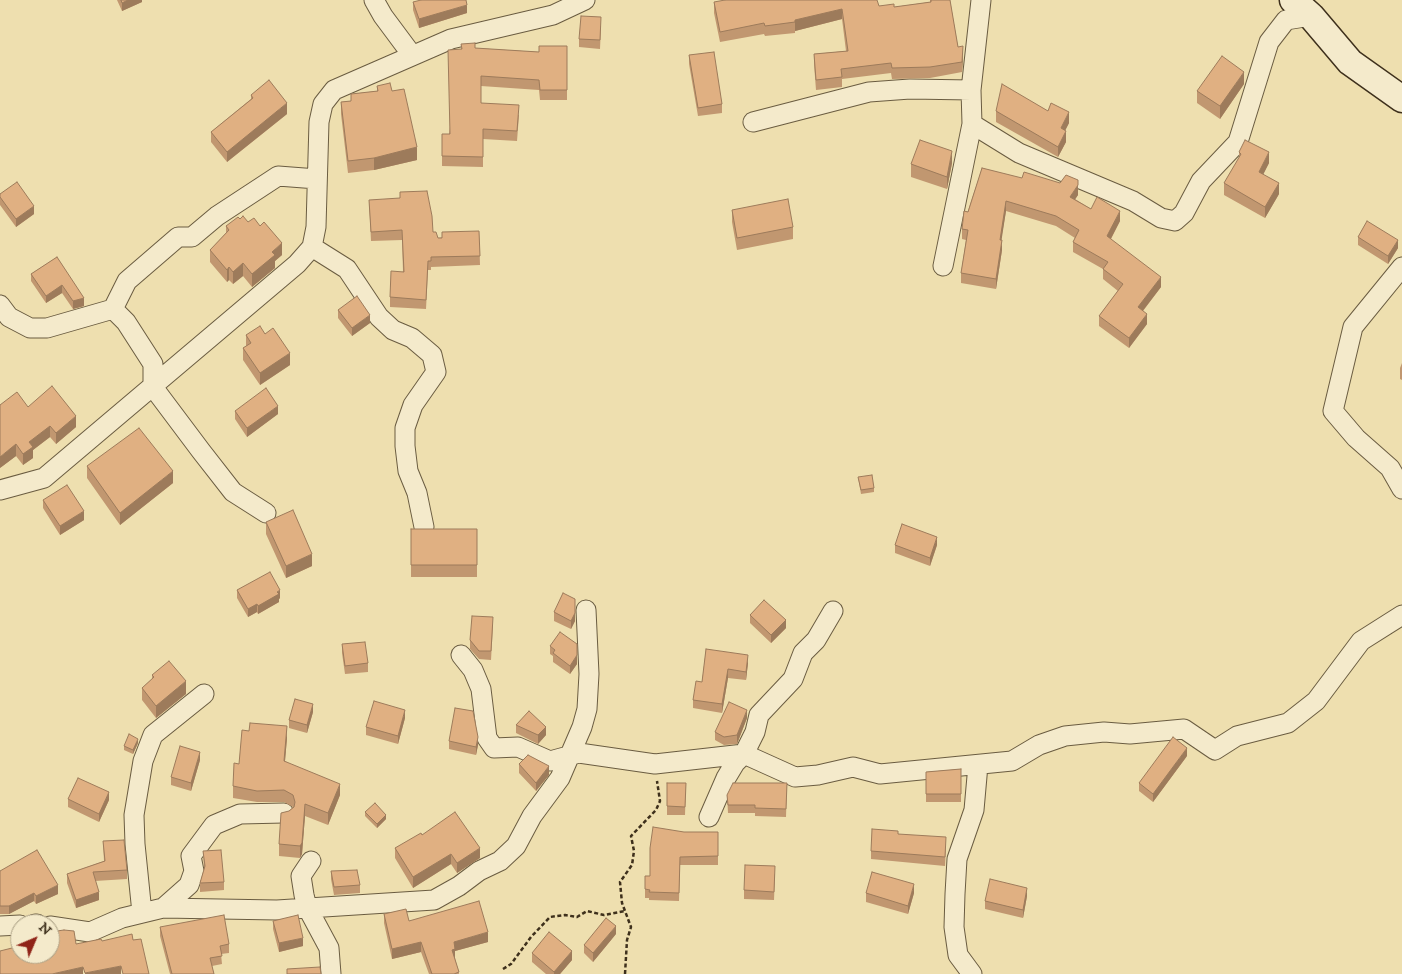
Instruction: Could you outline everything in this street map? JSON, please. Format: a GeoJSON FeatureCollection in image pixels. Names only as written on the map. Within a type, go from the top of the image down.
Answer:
{"type":"FeatureCollection","features":[{"type":"Feature","properties":{"kind":"street"},"geometry":{"type":"LineString","coordinates":[[374,0],[383,16],[412,55]]}},
{"type":"Feature","properties":{"kind":"street"},"geometry":{"type":"LineString","coordinates":[[0,490],[44,478],[298,264],[312,247],[316,227],[319,122],[323,104],[334,90],[451,38],[553,15],[585,0]]}},
{"type":"Feature","properties":{"kind":"street"},"geometry":{"type":"LineString","coordinates":[[943,266],[972,124],[971,90],[981,0]]}},
{"type":"Feature","properties":{"kind":"street"},"geometry":{"type":"LineString","coordinates":[[972,124],[1019,152],[1133,201],[1161,218],[1175,221],[1184,214],[1201,181],[1238,142],[1269,42],[1286,20],[1302,8],[1350,62],[1402,100]]}},
{"type":"Feature","properties":{"kind":"street"},"geometry":{"type":"LineString","coordinates":[[753,122],[869,92],[910,89],[971,90]]}},
{"type":"Feature","properties":{"kind":"street"},"geometry":{"type":"LineString","coordinates":[[0,305],[9,317],[30,328],[48,328],[113,309],[127,281],[178,237],[192,237],[217,216],[278,176],[318,179]]}},
{"type":"Feature","properties":{"kind":"street"},"geometry":{"type":"LineString","coordinates":[[312,247],[347,269],[379,317],[393,330],[412,338],[432,355],[436,372],[413,405],[406,428],[405,446],[408,471],[417,493],[424,527]]}},
{"type":"Feature","properties":{"kind":"street"},"geometry":{"type":"LineString","coordinates":[[1402,267],[1354,327],[1334,411],[1356,438],[1390,468],[1402,489]]}},
{"type":"Feature","properties":{"kind":"street"},"geometry":{"type":"LineString","coordinates":[[113,309],[126,322],[153,364],[153,387],[233,492],[266,513]]}},
{"type":"Feature","properties":{"kind":"street"},"geometry":{"type":"LineString","coordinates":[[60,928],[90,932],[122,918],[162,908],[277,910],[434,900],[459,886],[479,871],[500,861],[516,846],[532,816],[560,778],[582,727],[587,710],[589,674],[586,610]]}},
{"type":"Feature","properties":{"kind":"street"},"geometry":{"type":"LineString","coordinates":[[710,818],[726,778],[735,763],[744,754],[755,732],[759,715],[793,679],[803,653],[816,640],[834,611]]}},
{"type":"Feature","properties":{"kind":"street"},"geometry":{"type":"LineString","coordinates":[[461,655],[473,670],[480,689],[487,738],[494,748],[518,747],[550,761],[569,754],[579,753],[650,763],[744,754],[795,777],[853,766],[880,774],[925,768],[1012,761],[1039,745],[1065,736],[1104,732],[1130,734],[1184,730],[1215,750],[1237,736],[1288,723],[1316,701],[1361,641],[1402,615]]}},
{"type":"Feature","properties":{"kind":"street"},"geometry":{"type":"LineString","coordinates":[[142,913],[134,815],[137,787],[143,761],[153,735],[204,694]]}},
{"type":"Feature","properties":{"kind":"street"},"geometry":{"type":"LineString","coordinates":[[972,974],[958,955],[954,927],[957,860],[974,810],[978,765]]}},
{"type":"Feature","properties":{"kind":"street"},"geometry":{"type":"LineString","coordinates":[[162,908],[189,885],[194,871],[191,856],[214,825],[240,814],[284,813]]}},
{"type":"Feature","properties":{"kind":"street"},"geometry":{"type":"LineString","coordinates":[[311,861],[302,876],[307,907],[328,948],[331,974]]}},
{"type":"Feature","properties":{"kind":"path"},"geometry":{"type":"LineString","coordinates":[[625,974],[627,940],[631,927],[622,902],[620,882],[632,866],[634,851],[631,836],[656,810],[660,801],[659,786],[650,763]]}},
{"type":"Feature","properties":{"kind":"path"},"geometry":{"type":"LineString","coordinates":[[503,969],[511,964],[530,937],[550,918],[565,915],[577,916],[587,911],[604,915],[625,911]]}},
{"type":"Feature","properties":{"kind":"building"},"geometry":{"type":"Polygon","coordinates":[[[421,0],[466,0],[467,5],[419,19],[413,2],[421,0]]]}},
{"type":"Feature","properties":{"kind":"building"},"geometry":{"type":"Polygon","coordinates":[[[725,0],[877,0],[879,6],[894,4],[894,7],[931,2],[931,0],[950,0],[958,47],[963,46],[962,62],[930,67],[892,68],[891,63],[841,69],[842,77],[816,80],[814,54],[848,51],[842,9],[795,20],[795,22],[765,26],[764,23],[720,32],[714,2],[725,0]]]}},
{"type":"Feature","properties":{"kind":"building"},"geometry":{"type":"Polygon","coordinates":[[[581,16],[601,17],[600,40],[579,39],[581,16]]]}},
{"type":"Feature","properties":{"kind":"building"},"geometry":{"type":"Polygon","coordinates":[[[475,43],[475,48],[539,52],[539,46],[567,46],[567,90],[540,90],[539,80],[481,76],[481,103],[519,105],[517,131],[483,129],[483,157],[442,156],[442,134],[450,134],[448,50],[462,49],[461,44],[475,43]]]}},
{"type":"Feature","properties":{"kind":"building"},"geometry":{"type":"Polygon","coordinates":[[[714,52],[722,104],[698,108],[689,55],[714,52]]]}},
{"type":"Feature","properties":{"kind":"building"},"geometry":{"type":"Polygon","coordinates":[[[1222,56],[1244,72],[1220,106],[1197,91],[1222,56]]]}},
{"type":"Feature","properties":{"kind":"building"},"geometry":{"type":"Polygon","coordinates":[[[269,80],[287,103],[227,152],[211,132],[253,98],[251,95],[269,80]]]}},
{"type":"Feature","properties":{"kind":"building"},"geometry":{"type":"Polygon","coordinates":[[[390,83],[392,91],[404,89],[417,147],[374,158],[348,161],[341,102],[351,101],[351,94],[378,91],[377,86],[390,83]]]}},
{"type":"Feature","properties":{"kind":"building"},"geometry":{"type":"Polygon","coordinates":[[[1002,84],[1048,111],[1051,103],[1069,112],[1061,128],[1066,131],[1058,147],[996,111],[1002,84]]]}},
{"type":"Feature","properties":{"kind":"building"},"geometry":{"type":"Polygon","coordinates":[[[920,140],[952,151],[947,177],[911,164],[920,140]]]}},
{"type":"Feature","properties":{"kind":"building"},"geometry":{"type":"Polygon","coordinates":[[[1245,140],[1269,152],[1259,172],[1279,183],[1265,207],[1224,183],[1241,154],[1239,152],[1245,140]]]}},
{"type":"Feature","properties":{"kind":"building"},"geometry":{"type":"Polygon","coordinates":[[[982,168],[1022,178],[1024,172],[1060,183],[1066,175],[1078,180],[1078,185],[1070,197],[1091,209],[1097,197],[1120,211],[1107,236],[1161,277],[1138,307],[1147,314],[1129,338],[1099,316],[1123,284],[1103,269],[1108,262],[1073,242],[1079,230],[1056,216],[1006,201],[996,279],[961,273],[968,230],[962,229],[964,211],[968,212],[982,168]]]}},
{"type":"Feature","properties":{"kind":"building"},"geometry":{"type":"Polygon","coordinates":[[[17,182],[34,206],[16,219],[0,197],[0,194],[17,182]]]}},
{"type":"Feature","properties":{"kind":"building"},"geometry":{"type":"Polygon","coordinates":[[[427,191],[433,232],[436,232],[438,238],[442,238],[442,232],[479,231],[480,256],[431,257],[431,261],[428,261],[426,300],[390,297],[391,271],[404,272],[402,230],[371,232],[369,200],[400,198],[400,192],[427,191]]]}},
{"type":"Feature","properties":{"kind":"building"},"geometry":{"type":"Polygon","coordinates":[[[788,199],[793,227],[737,238],[732,210],[788,199]]]}},
{"type":"Feature","properties":{"kind":"building"},"geometry":{"type":"Polygon","coordinates":[[[243,216],[248,222],[254,218],[260,226],[264,222],[282,243],[272,252],[275,255],[252,274],[243,263],[233,272],[229,267],[227,270],[210,250],[229,230],[226,226],[238,217],[240,219],[243,216]]]}},
{"type":"Feature","properties":{"kind":"building"},"geometry":{"type":"Polygon","coordinates":[[[1367,221],[1398,240],[1388,256],[1358,237],[1367,221]]]}},
{"type":"Feature","properties":{"kind":"building"},"geometry":{"type":"Polygon","coordinates":[[[57,257],[84,298],[73,301],[62,285],[46,296],[31,274],[57,257]]]}},
{"type":"Feature","properties":{"kind":"building"},"geometry":{"type":"Polygon","coordinates":[[[357,296],[370,315],[352,328],[338,310],[357,296]]]}},
{"type":"Feature","properties":{"kind":"building"},"geometry":{"type":"Polygon","coordinates":[[[260,326],[265,334],[273,328],[290,353],[260,373],[243,348],[251,343],[246,335],[260,326]]]}},
{"type":"Feature","properties":{"kind":"building"},"geometry":{"type":"Polygon","coordinates":[[[52,386],[76,416],[56,433],[50,426],[29,442],[33,447],[23,454],[16,444],[0,457],[0,405],[17,392],[28,407],[52,386]]]}},
{"type":"Feature","properties":{"kind":"building"},"geometry":{"type":"Polygon","coordinates":[[[266,388],[278,406],[247,428],[235,411],[266,388]]]}},
{"type":"Feature","properties":{"kind":"building"},"geometry":{"type":"Polygon","coordinates":[[[139,428],[173,471],[120,513],[87,466],[139,428]]]}},
{"type":"Feature","properties":{"kind":"building"},"geometry":{"type":"Polygon","coordinates":[[[872,475],[874,488],[861,490],[858,477],[872,475]]]}},
{"type":"Feature","properties":{"kind":"building"},"geometry":{"type":"Polygon","coordinates":[[[67,485],[84,511],[60,526],[43,500],[67,485]]]}},
{"type":"Feature","properties":{"kind":"building"},"geometry":{"type":"Polygon","coordinates":[[[293,510],[312,554],[286,566],[266,522],[293,510]]]}},
{"type":"Feature","properties":{"kind":"building"},"geometry":{"type":"Polygon","coordinates":[[[902,524],[937,537],[930,558],[895,545],[902,524]]]}},
{"type":"Feature","properties":{"kind":"building"},"geometry":{"type":"Polygon","coordinates":[[[411,529],[477,529],[477,565],[411,565],[411,529]]]}},
{"type":"Feature","properties":{"kind":"building"},"geometry":{"type":"Polygon","coordinates":[[[270,572],[280,590],[277,592],[279,594],[258,606],[257,604],[248,609],[237,590],[270,572]]]}},
{"type":"Feature","properties":{"kind":"building"},"geometry":{"type":"Polygon","coordinates":[[[563,593],[575,599],[575,613],[571,621],[554,612],[563,593]]]}},
{"type":"Feature","properties":{"kind":"building"},"geometry":{"type":"Polygon","coordinates":[[[764,600],[786,620],[771,635],[750,615],[764,600]]]}},
{"type":"Feature","properties":{"kind":"building"},"geometry":{"type":"Polygon","coordinates":[[[472,616],[493,617],[491,651],[479,651],[470,640],[472,616]]]}},
{"type":"Feature","properties":{"kind":"building"},"geometry":{"type":"Polygon","coordinates":[[[560,632],[577,644],[577,655],[570,666],[553,653],[555,650],[550,646],[560,632]]]}},
{"type":"Feature","properties":{"kind":"building"},"geometry":{"type":"Polygon","coordinates":[[[365,642],[368,663],[345,666],[342,644],[365,642]]]}},
{"type":"Feature","properties":{"kind":"building"},"geometry":{"type":"Polygon","coordinates":[[[706,649],[748,655],[746,672],[728,669],[722,704],[693,700],[696,681],[702,682],[706,649]]]}},
{"type":"Feature","properties":{"kind":"building"},"geometry":{"type":"Polygon","coordinates":[[[169,661],[186,681],[156,706],[142,688],[154,677],[152,675],[169,661]]]}},
{"type":"Feature","properties":{"kind":"building"},"geometry":{"type":"Polygon","coordinates":[[[295,699],[313,704],[307,725],[289,720],[295,699]]]}},
{"type":"Feature","properties":{"kind":"building"},"geometry":{"type":"Polygon","coordinates":[[[374,701],[405,710],[398,736],[366,727],[374,701]]]}},
{"type":"Feature","properties":{"kind":"building"},"geometry":{"type":"Polygon","coordinates":[[[729,702],[747,710],[737,735],[724,737],[715,732],[729,702]]]}},
{"type":"Feature","properties":{"kind":"building"},"geometry":{"type":"Polygon","coordinates":[[[455,708],[473,711],[478,737],[476,747],[449,741],[455,708]]]}},
{"type":"Feature","properties":{"kind":"building"},"geometry":{"type":"Polygon","coordinates":[[[529,711],[546,727],[538,735],[516,725],[529,711]]]}},
{"type":"Feature","properties":{"kind":"building"},"geometry":{"type":"Polygon","coordinates":[[[250,723],[287,726],[284,761],[340,784],[328,813],[305,804],[302,843],[300,846],[279,844],[281,813],[289,811],[294,807],[293,795],[284,790],[257,791],[233,786],[234,763],[239,764],[242,730],[249,731],[250,723]]]}},
{"type":"Feature","properties":{"kind":"building"},"geometry":{"type":"Polygon","coordinates":[[[129,734],[138,739],[133,750],[124,746],[129,734]]]}},
{"type":"Feature","properties":{"kind":"building"},"geometry":{"type":"Polygon","coordinates":[[[1173,737],[1187,748],[1153,794],[1139,783],[1173,737]]]}},
{"type":"Feature","properties":{"kind":"building"},"geometry":{"type":"Polygon","coordinates":[[[180,746],[200,752],[191,783],[171,777],[180,746]]]}},
{"type":"Feature","properties":{"kind":"building"},"geometry":{"type":"Polygon","coordinates":[[[528,755],[549,766],[536,783],[519,764],[528,755]]]}},
{"type":"Feature","properties":{"kind":"building"},"geometry":{"type":"Polygon","coordinates":[[[961,769],[961,794],[926,794],[926,772],[961,769]]]}},
{"type":"Feature","properties":{"kind":"building"},"geometry":{"type":"Polygon","coordinates":[[[78,778],[109,792],[99,814],[68,799],[78,778]]]}},
{"type":"Feature","properties":{"kind":"building"},"geometry":{"type":"Polygon","coordinates":[[[667,783],[686,783],[685,807],[667,806],[667,783]]]}},
{"type":"Feature","properties":{"kind":"building"},"geometry":{"type":"Polygon","coordinates":[[[733,783],[787,783],[786,809],[755,808],[755,805],[728,805],[727,795],[733,783]]]}},
{"type":"Feature","properties":{"kind":"building"},"geometry":{"type":"Polygon","coordinates":[[[375,803],[386,815],[377,824],[365,812],[375,803]]]}},
{"type":"Feature","properties":{"kind":"building"},"geometry":{"type":"Polygon","coordinates":[[[455,812],[480,848],[457,863],[451,854],[413,877],[395,848],[421,833],[422,835],[455,812]]]}},
{"type":"Feature","properties":{"kind":"building"},"geometry":{"type":"Polygon","coordinates":[[[653,827],[684,832],[718,832],[718,856],[680,857],[679,893],[649,892],[650,890],[645,889],[645,876],[650,876],[650,848],[653,827]]]}},
{"type":"Feature","properties":{"kind":"building"},"geometry":{"type":"Polygon","coordinates":[[[872,829],[898,831],[898,834],[946,837],[945,857],[871,851],[872,829]]]}},
{"type":"Feature","properties":{"kind":"building"},"geometry":{"type":"Polygon","coordinates":[[[124,840],[127,870],[93,872],[99,892],[76,900],[67,874],[105,861],[103,841],[124,840]]]}},
{"type":"Feature","properties":{"kind":"building"},"geometry":{"type":"Polygon","coordinates":[[[37,850],[58,885],[36,896],[34,893],[9,906],[0,906],[0,871],[37,850]]]}},
{"type":"Feature","properties":{"kind":"building"},"geometry":{"type":"Polygon","coordinates":[[[221,850],[224,882],[200,883],[205,866],[203,851],[221,850]]]}},
{"type":"Feature","properties":{"kind":"building"},"geometry":{"type":"Polygon","coordinates":[[[745,865],[775,866],[774,892],[744,890],[745,865]]]}},
{"type":"Feature","properties":{"kind":"building"},"geometry":{"type":"Polygon","coordinates":[[[357,870],[360,885],[334,887],[331,871],[357,870]]]}},
{"type":"Feature","properties":{"kind":"building"},"geometry":{"type":"Polygon","coordinates":[[[872,872],[914,884],[908,906],[866,893],[872,872]]]}},
{"type":"Feature","properties":{"kind":"building"},"geometry":{"type":"Polygon","coordinates":[[[990,879],[1027,888],[1023,910],[985,901],[990,879]]]}},
{"type":"Feature","properties":{"kind":"building"},"geometry":{"type":"Polygon","coordinates":[[[479,901],[488,932],[454,942],[455,949],[452,950],[459,972],[454,974],[432,974],[421,942],[392,949],[384,914],[406,909],[409,921],[479,901]]]}},
{"type":"Feature","properties":{"kind":"building"},"geometry":{"type":"Polygon","coordinates":[[[224,915],[229,944],[220,946],[222,956],[210,958],[214,974],[172,974],[160,927],[224,915]]]}},
{"type":"Feature","properties":{"kind":"building"},"geometry":{"type":"Polygon","coordinates":[[[298,915],[303,938],[279,943],[273,921],[298,915]]]}},
{"type":"Feature","properties":{"kind":"building"},"geometry":{"type":"Polygon","coordinates":[[[606,918],[616,926],[593,953],[584,945],[606,918]]]}},
{"type":"Feature","properties":{"kind":"building"},"geometry":{"type":"Polygon","coordinates":[[[60,931],[74,931],[76,944],[101,939],[102,941],[132,934],[133,940],[141,939],[149,974],[123,974],[121,966],[85,973],[83,967],[52,974],[0,974],[0,951],[10,948],[10,964],[60,964],[60,931]]]}},
{"type":"Feature","properties":{"kind":"building"},"geometry":{"type":"Polygon","coordinates":[[[549,932],[572,951],[554,972],[532,953],[549,932]]]}},
{"type":"Feature","properties":{"kind":"building"},"geometry":{"type":"Polygon","coordinates":[[[320,967],[321,974],[287,974],[287,969],[320,967]]]}}]}
